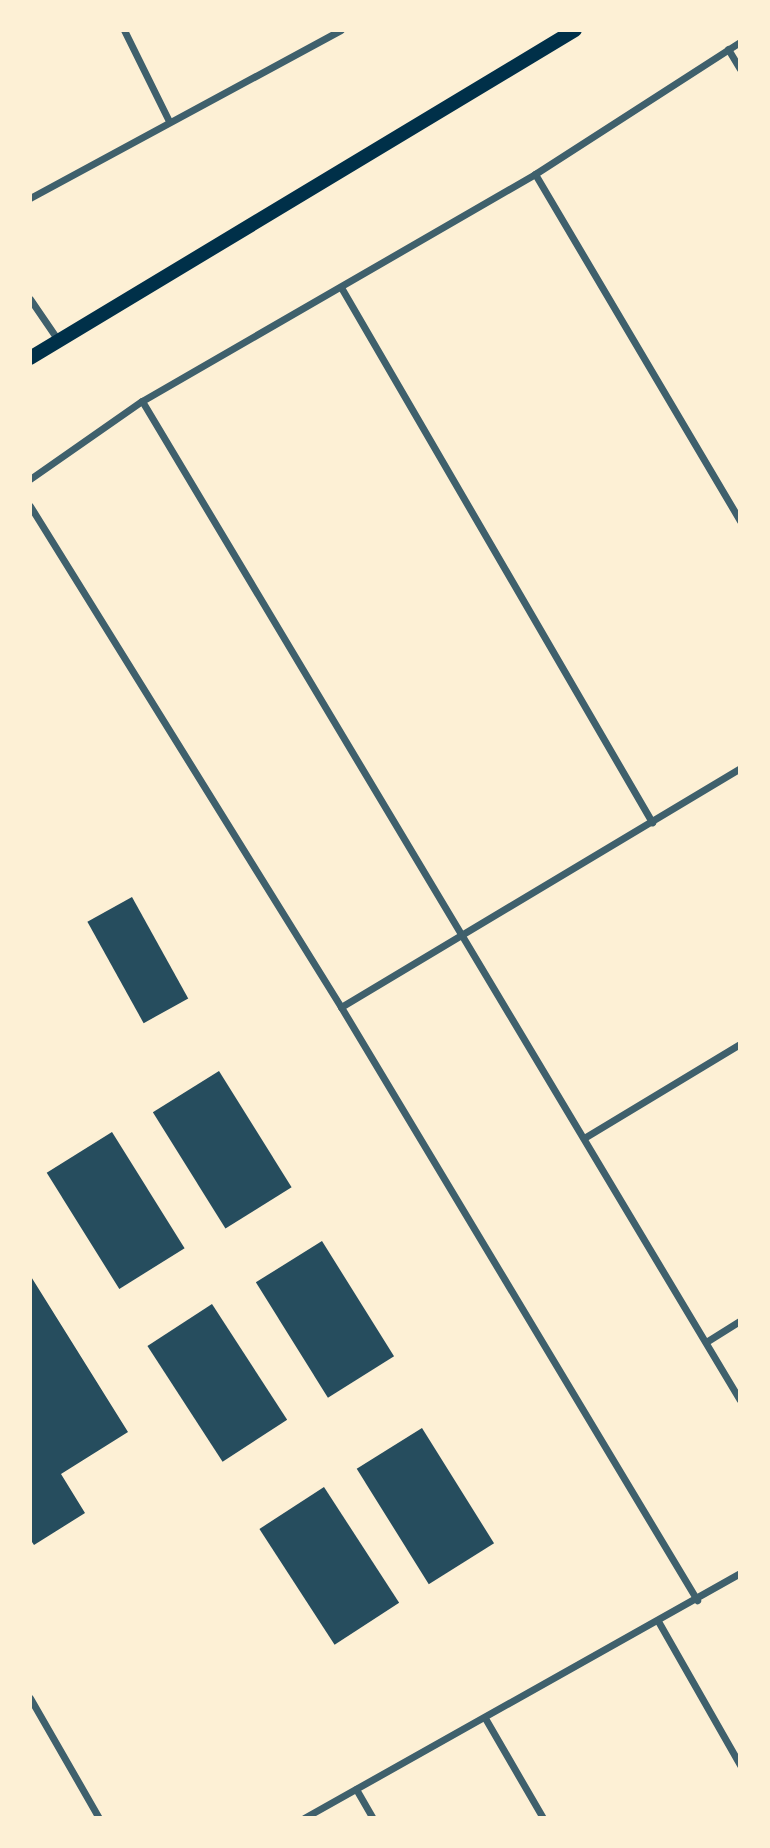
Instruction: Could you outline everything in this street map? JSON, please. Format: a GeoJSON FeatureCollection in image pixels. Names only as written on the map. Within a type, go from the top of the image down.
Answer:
{"type":"FeatureCollection","features":[{"type":"Feature","properties":{"kind":"main road"},"geometry":{"type":"LineString","coordinates":[[30,358],[575,30]]}},
{"type":"Feature","properties":{"kind":"street"},"geometry":{"type":"LineString","coordinates":[[124,30],[169,121]]}},
{"type":"Feature","properties":{"kind":"street"},"geometry":{"type":"LineString","coordinates":[[30,198],[341,30]]}},
{"type":"Feature","properties":{"kind":"street"},"geometry":{"type":"LineString","coordinates":[[30,479],[142,401],[342,289],[535,174],[740,42]]}},
{"type":"Feature","properties":{"kind":"street"},"geometry":{"type":"LineString","coordinates":[[728,49],[740,69]]}},
{"type":"Feature","properties":{"kind":"street"},"geometry":{"type":"LineString","coordinates":[[535,174],[740,521]]}},
{"type":"Feature","properties":{"kind":"street"},"geometry":{"type":"LineString","coordinates":[[342,289],[652,822]]}},
{"type":"Feature","properties":{"kind":"street"},"geometry":{"type":"LineString","coordinates":[[30,299],[58,340]]}},
{"type":"Feature","properties":{"kind":"street"},"geometry":{"type":"LineString","coordinates":[[142,401],[740,1399]]}},
{"type":"Feature","properties":{"kind":"street"},"geometry":{"type":"LineString","coordinates":[[30,506],[341,1007],[697,1600]]}},
{"type":"Feature","properties":{"kind":"street"},"geometry":{"type":"LineString","coordinates":[[341,1007],[740,768]]}},
{"type":"Feature","properties":{"kind":"street"},"geometry":{"type":"LineString","coordinates":[[584,1139],[740,1044]]}},
{"type":"Feature","properties":{"kind":"street"},"geometry":{"type":"LineString","coordinates":[[706,1342],[740,1321]]}},
{"type":"Feature","properties":{"kind":"street"},"geometry":{"type":"LineString","coordinates":[[304,1818],[658,1622],[740,1573]]}},
{"type":"Feature","properties":{"kind":"street"},"geometry":{"type":"LineString","coordinates":[[658,1622],[740,1765]]}},
{"type":"Feature","properties":{"kind":"street"},"geometry":{"type":"LineString","coordinates":[[30,1698],[99,1818]]}},
{"type":"Feature","properties":{"kind":"street"},"geometry":{"type":"LineString","coordinates":[[485,1718],[543,1818]]}},
{"type":"Feature","properties":{"kind":"street"},"geometry":{"type":"LineString","coordinates":[[356,1789],[373,1818]]}},
{"type":"Feature","properties":{"kind":"building"},"geometry":{"type":"Polygon","coordinates":[[[132,897],[188,998],[144,1023],[87,922],[132,897]]]}},
{"type":"Feature","properties":{"kind":"building"},"geometry":{"type":"Polygon","coordinates":[[[219,1071],[292,1187],[225,1229],[153,1112],[219,1071]]]}},
{"type":"Feature","properties":{"kind":"building"},"geometry":{"type":"Polygon","coordinates":[[[112,1132],[185,1248],[119,1289],[47,1173],[112,1132]]]}},
{"type":"Feature","properties":{"kind":"building"},"geometry":{"type":"Polygon","coordinates":[[[322,1241],[394,1356],[328,1398],[256,1282],[322,1241]]]}},
{"type":"Feature","properties":{"kind":"building"},"geometry":{"type":"Polygon","coordinates":[[[30,1275],[128,1432],[61,1474],[85,1513],[34,1545],[30,1539],[30,1275]]]}},
{"type":"Feature","properties":{"kind":"building"},"geometry":{"type":"Polygon","coordinates":[[[212,1304],[287,1420],[223,1462],[147,1346],[212,1304]]]}},
{"type":"Feature","properties":{"kind":"building"},"geometry":{"type":"Polygon","coordinates":[[[422,1428],[494,1543],[429,1584],[357,1469],[422,1428]]]}},
{"type":"Feature","properties":{"kind":"building"},"geometry":{"type":"Polygon","coordinates":[[[324,1487],[399,1603],[335,1645],[259,1529],[324,1487]]]}}]}
